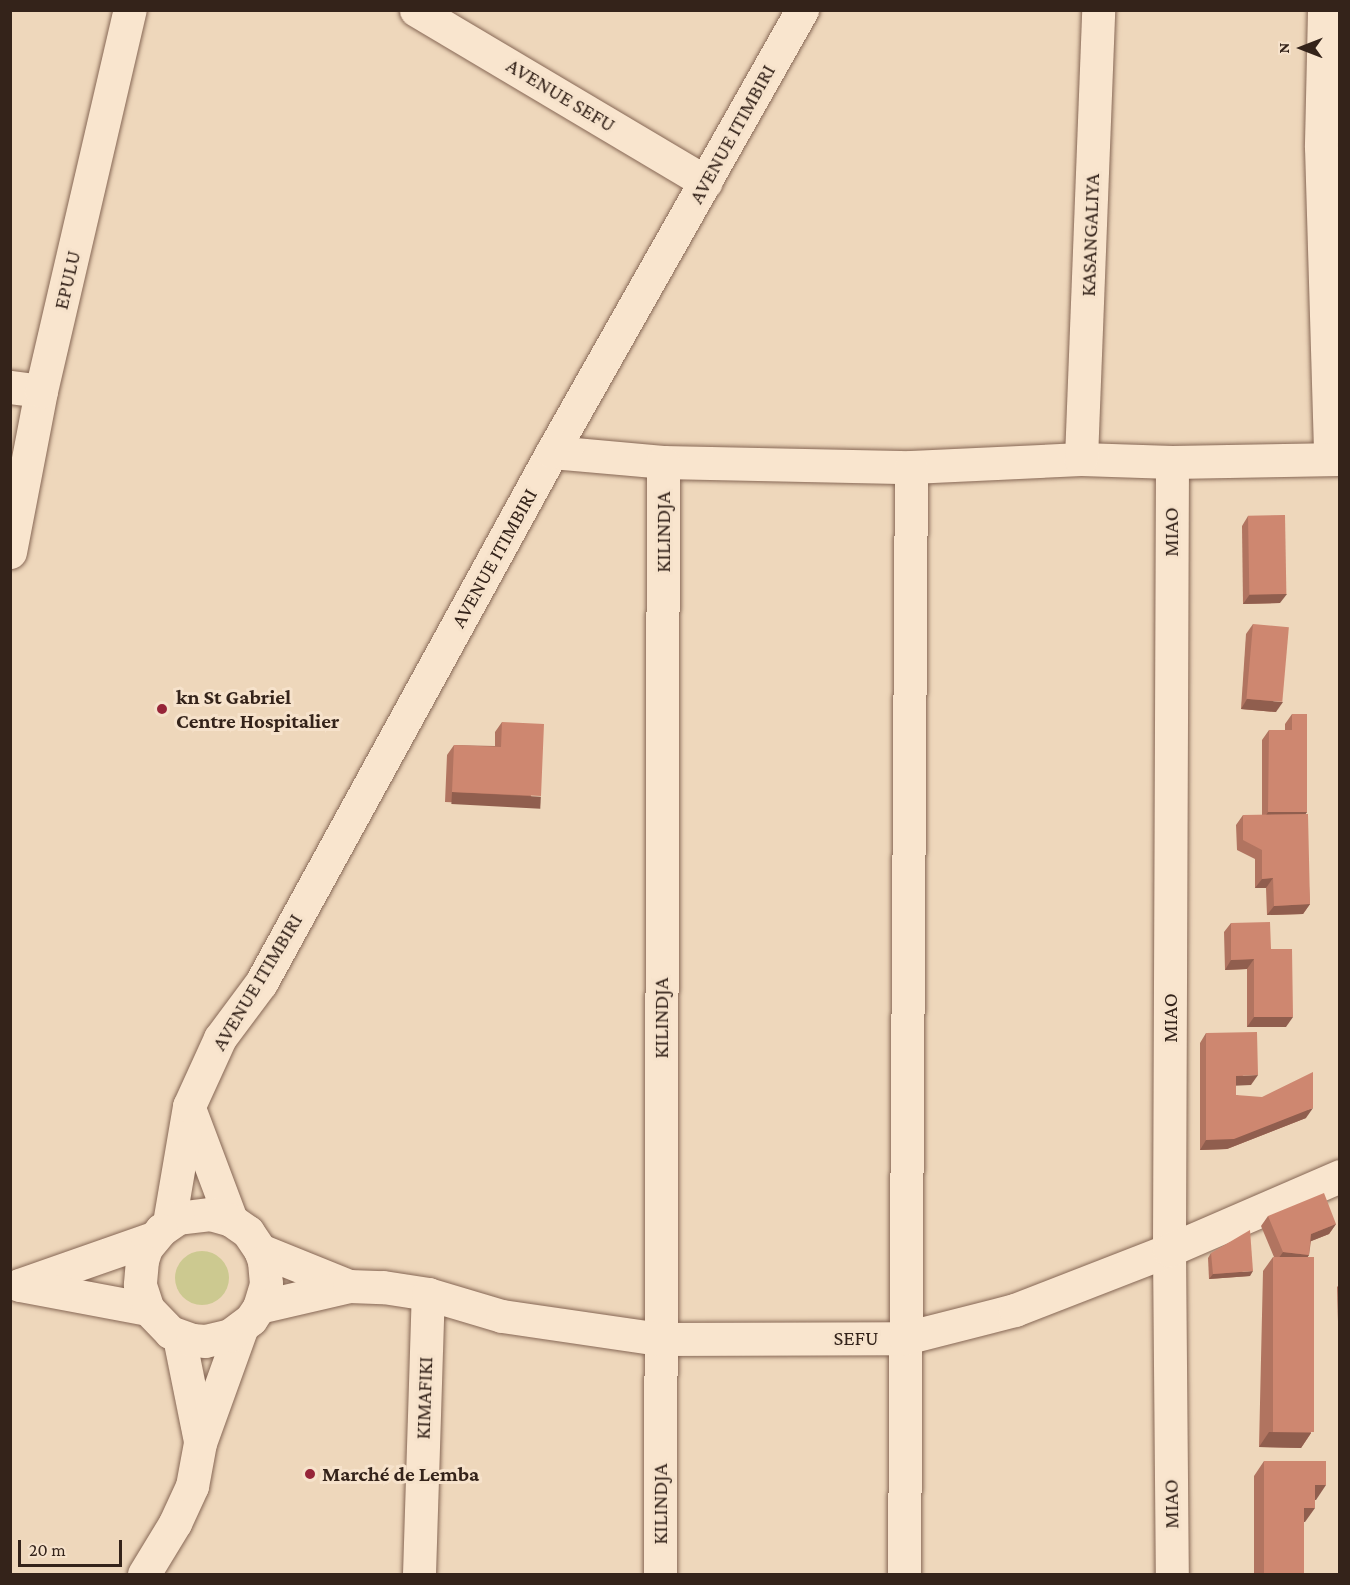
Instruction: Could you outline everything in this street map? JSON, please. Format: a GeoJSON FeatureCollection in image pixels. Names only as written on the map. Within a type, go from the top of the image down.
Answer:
{"type":"FeatureCollection","features":[{"type":"Feature","properties":{"kind":"street","name":"EPULU"},"geometry":{"type":"LineString","coordinates":[[10,552],[26,389],[130,10]]}},
{"type":"Feature","properties":{"kind":"street","name":"AVENUE SEFU"},"geometry":{"type":"LineString","coordinates":[[416,10],[706,182]]}},
{"type":"Feature","properties":{"kind":"street","name":"AVENUE ITIMBIRI"},"geometry":{"type":"LineString","coordinates":[[161,1230],[189,1106],[220,1038],[261,983],[552,452],[801,10]]}},
{"type":"Feature","properties":{"kind":"street","name":"KASANGALIYA"},"geometry":{"type":"LineString","coordinates":[[1081,459],[1098,10]]}},
{"type":"Feature","properties":{"kind":"street"},"geometry":{"type":"LineString","coordinates":[[552,452],[663,462],[911,467],[1081,459],[1172,462],[1335,459],[1321,147],[1324,10]]}},
{"type":"Feature","properties":{"kind":"street","name":"KILINDJA"},"geometry":{"type":"LineString","coordinates":[[660,1575],[663,462]]}},
{"type":"Feature","properties":{"kind":"street","name":"MIAO"},"geometry":{"type":"LineString","coordinates":[[1172,462],[1169,1250],[1172,1575]]}},
{"type":"Feature","properties":{"kind":"street"},"geometry":{"type":"LineString","coordinates":[[904,1575],[911,467]]}},
{"type":"Feature","properties":{"kind":"street"},"geometry":{"type":"LineString","coordinates":[[189,1106],[231,1220]]}},
{"type":"Feature","properties":{"kind":"street","name":"SEFU"},"geometry":{"type":"LineString","coordinates":[[348,1286],[383,1287],[428,1294],[502,1316],[660,1339],[905,1338],[1015,1310],[1169,1250],[1340,1176]]}},
{"type":"Feature","properties":{"kind":"street"},"geometry":{"type":"LineString","coordinates":[[15,1283],[199,1214],[210,1214],[231,1220],[248,1232],[260,1250],[267,1272],[264,1296],[250,1318],[200,1443],[192,1486],[176,1523],[144,1575]]}},
{"type":"Feature","properties":{"kind":"street"},"geometry":{"type":"LineString","coordinates":[[161,1230],[146,1248],[140,1272],[141,1291],[148,1309],[161,1326],[179,1337],[211,1341],[250,1318],[348,1286]]}},
{"type":"Feature","properties":{"kind":"street"},"geometry":{"type":"LineString","coordinates":[[260,1250],[348,1286]]}},
{"type":"Feature","properties":{"kind":"street"},"geometry":{"type":"LineString","coordinates":[[15,1283],[148,1309]]}},
{"type":"Feature","properties":{"kind":"street","name":"KIMAFIKI"},"geometry":{"type":"LineString","coordinates":[[419,1575],[428,1294]]}},
{"type":"Feature","properties":{"kind":"street"},"geometry":{"type":"LineString","coordinates":[[179,1337],[200,1443]]}},
{"type":"Feature","properties":{"kind":"shaded area"},"geometry":{"type":"Polygon","coordinates":[[[197,1251],[207,1251],[217,1255],[225,1263],[229,1278],[225,1293],[217,1301],[207,1305],[197,1305],[187,1301],[179,1293],[175,1283],[175,1273],[179,1263],[187,1255],[197,1251]]]}},
{"type":"Feature","properties":{"kind":"building"},"geometry":{"type":"Polygon","coordinates":[[[1285,515],[1286,594],[1249,595],[1248,516],[1285,515]]]}},
{"type":"Feature","properties":{"kind":"building"},"geometry":{"type":"Polygon","coordinates":[[[1253,624],[1289,627],[1282,702],[1246,699],[1253,624]]]}},
{"type":"Feature","properties":{"kind":"building"},"geometry":{"type":"Polygon","coordinates":[[[1292,714],[1307,714],[1307,812],[1268,812],[1269,730],[1292,730],[1292,714]]]}},
{"type":"Feature","properties":{"kind":"building"},"geometry":{"type":"Polygon","coordinates":[[[502,722],[544,724],[541,796],[452,792],[454,745],[501,747],[502,722]]]}},
{"type":"Feature","properties":{"kind":"building"},"geometry":{"type":"Polygon","coordinates":[[[1308,814],[1310,904],[1274,906],[1273,878],[1262,879],[1262,850],[1243,840],[1243,815],[1308,814]]]}},
{"type":"Feature","properties":{"kind":"building"},"geometry":{"type":"Polygon","coordinates":[[[1270,922],[1271,949],[1292,949],[1293,1017],[1254,1017],[1254,959],[1231,960],[1231,923],[1270,922]]]}},
{"type":"Feature","properties":{"kind":"building"},"geometry":{"type":"Polygon","coordinates":[[[1257,1032],[1258,1075],[1236,1076],[1236,1095],[1262,1097],[1313,1072],[1313,1108],[1234,1139],[1206,1140],[1206,1033],[1257,1032]]]}},
{"type":"Feature","properties":{"kind":"building"},"geometry":{"type":"Polygon","coordinates":[[[1324,1193],[1336,1224],[1311,1234],[1309,1255],[1283,1252],[1268,1216],[1324,1193]]]}},
{"type":"Feature","properties":{"kind":"building"},"geometry":{"type":"Polygon","coordinates":[[[1250,1230],[1253,1271],[1213,1274],[1211,1253],[1250,1230]]]}},
{"type":"Feature","properties":{"kind":"building"},"geometry":{"type":"Polygon","coordinates":[[[1273,1257],[1314,1257],[1314,1432],[1273,1432],[1273,1257]]]}},
{"type":"Feature","properties":{"kind":"building"},"geometry":{"type":"Polygon","coordinates":[[[1264,1461],[1326,1461],[1326,1485],[1315,1485],[1315,1508],[1304,1508],[1304,1575],[1264,1575],[1264,1461]]]}},
{"type":"Feature","properties":{"kind":"place","name":"kn St Gabriel Centre Hospitalier"},"geometry":{"type":"Point","coordinates":[162,709]}},
{"type":"Feature","properties":{"kind":"place","name":"Marché de Lemba"},"geometry":{"type":"Point","coordinates":[310,1474]}}]}
